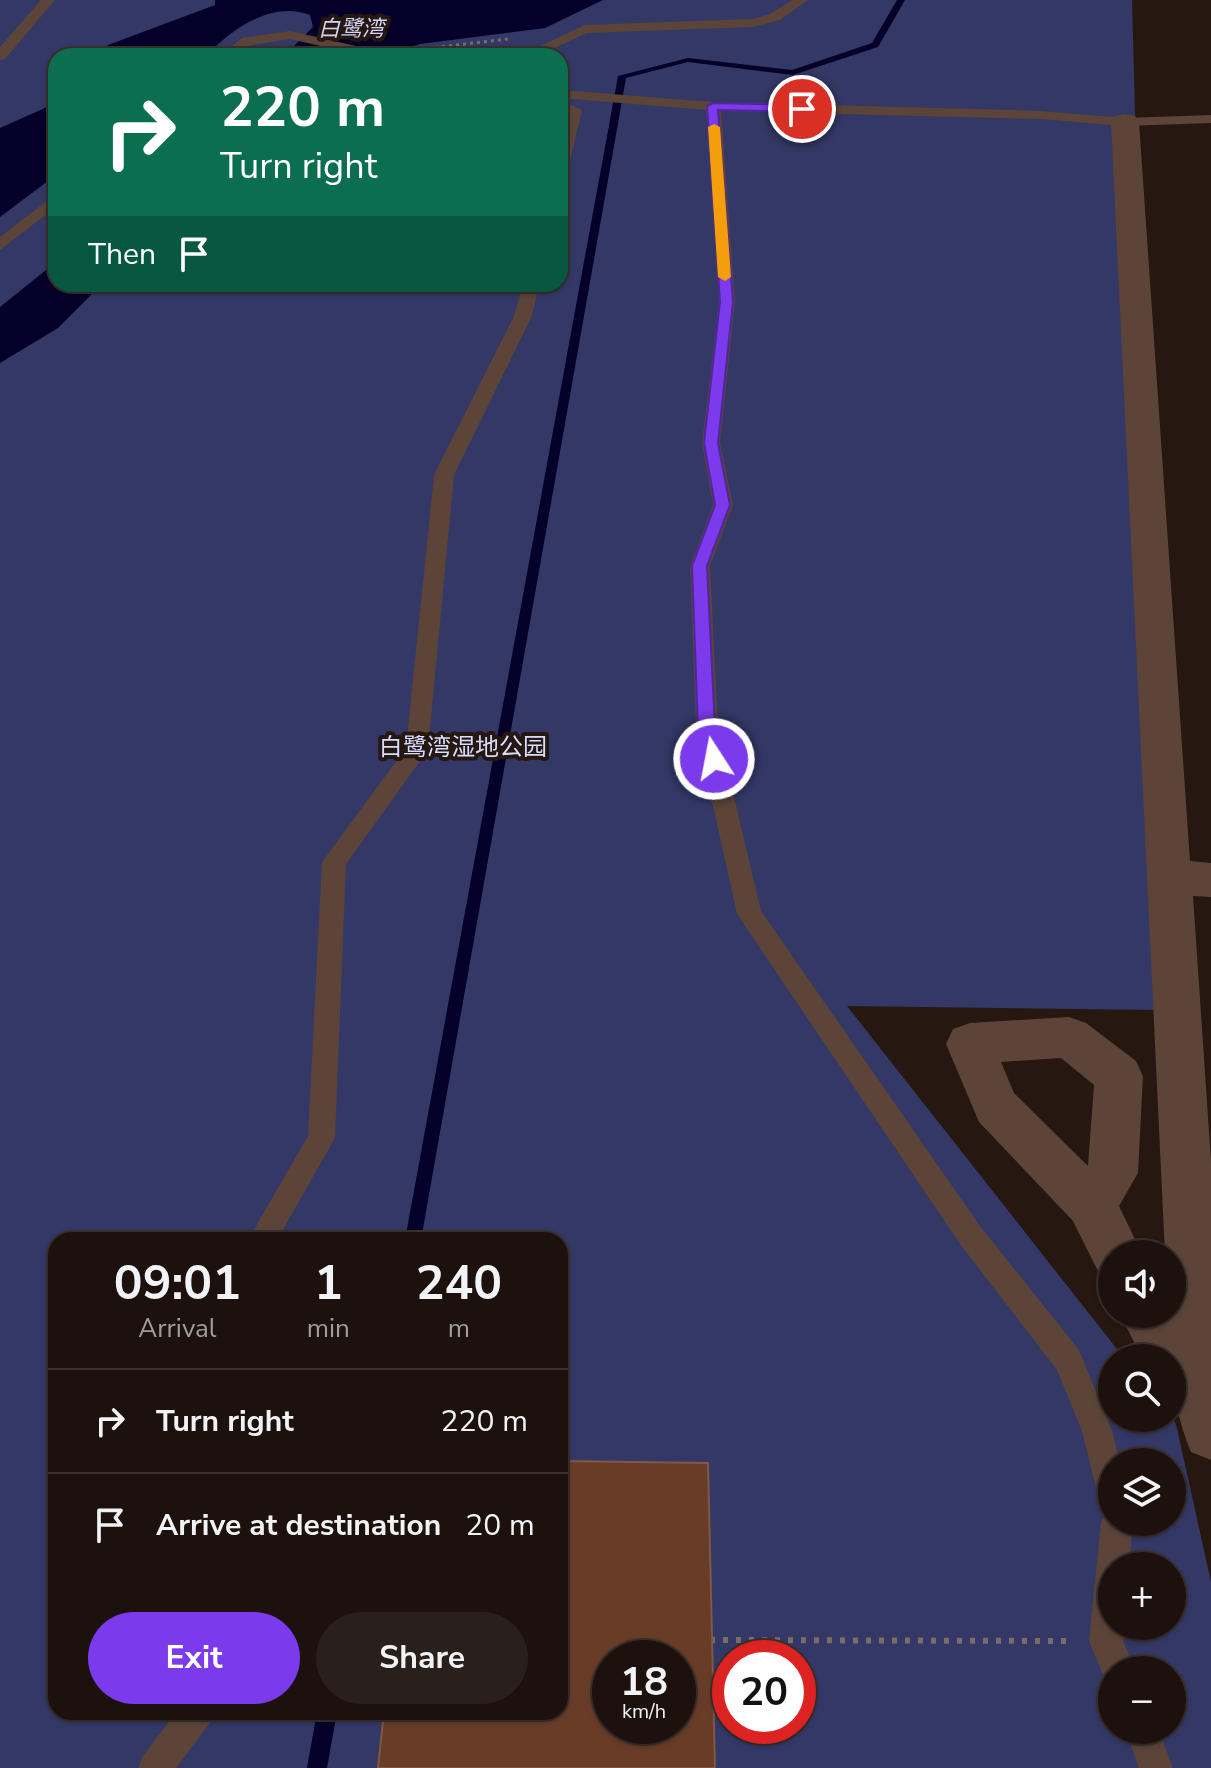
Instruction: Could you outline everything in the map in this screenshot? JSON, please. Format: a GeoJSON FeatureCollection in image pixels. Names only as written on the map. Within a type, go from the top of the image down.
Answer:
{"type":"FeatureCollection","features":[{"type":"Feature","properties":{"kind":"street"},"geometry":{"type":"LineString","coordinates":[[1125,122],[1190,879],[1205,1408]]}},
{"type":"Feature","properties":{"kind":"street"},"geometry":{"type":"LineString","coordinates":[[1091,1204],[1109,1240]]}},
{"type":"Feature","properties":{"kind":"street"},"geometry":{"type":"LineString","coordinates":[[1154,1328],[1205,1408]]}},
{"type":"Feature","properties":{"kind":"lane"},"geometry":{"type":"LineString","coordinates":[[0,56],[48,0]]}},
{"type":"Feature","properties":{"kind":"lane"},"geometry":{"type":"LineString","coordinates":[[543,48],[585,29],[753,23],[775,17],[801,0]]}},
{"type":"Feature","properties":{"kind":"lane"},"geometry":{"type":"LineString","coordinates":[[238,48],[247,41],[290,35],[347,48]]}},
{"type":"Feature","properties":{"kind":"lane"},"geometry":{"type":"LineString","coordinates":[[568,95],[713,106],[1041,115],[1125,122],[1211,119]]}},
{"type":"Feature","properties":{"kind":"lane"},"geometry":{"type":"LineString","coordinates":[[713,106],[727,302],[711,443],[723,505],[700,566],[707,729],[749,914],[970,1235],[1068,1360],[1101,1448]]}},
{"type":"Feature","properties":{"kind":"lane"},"geometry":{"type":"LineString","coordinates":[[568,107],[575,110],[568,138]]}},
{"type":"Feature","properties":{"kind":"lane"},"geometry":{"type":"LineString","coordinates":[[0,245],[48,206]]}},
{"type":"Feature","properties":{"kind":"lane"},"geometry":{"type":"LineString","coordinates":[[267,1232],[321,1138],[334,862],[417,750],[444,475],[523,316],[529,292]]}},
{"type":"Feature","properties":{"kind":"lane"},"geometry":{"type":"LineString","coordinates":[[155,1768],[191,1720]]}},
{"type":"Feature","properties":{"kind":"lane"},"geometry":{"type":"LineString","coordinates":[[1147,1744],[1156,1768]]}},
{"type":"Feature","properties":{"kind":"path"},"geometry":{"type":"LineString","coordinates":[[710,1640],[1112,1656]]}},
{"type":"Feature","properties":{"kind":"green space","name":"白鹭湾湿地公园"},"geometry":{"type":"Polygon","coordinates":[[[0,0],[1132,0],[1159,1010],[847,1006],[1113,1344],[1098,1344],[1098,1432],[1178,1432],[1181,1448],[1098,1448],[1098,1536],[1186,1536],[1186,1469],[1211,1582],[1211,1768],[0,1768],[0,0]]]}},
{"type":"Feature","properties":{"kind":"water","name":"白鹭湾"},"geometry":{"type":"Polygon","coordinates":[[[215,0],[603,0],[545,28],[407,48],[292,48],[313,27],[310,15],[281,11],[253,20],[215,48],[106,48],[215,5],[215,0]]]}},
{"type":"Feature","properties":{"kind":"water"},"geometry":{"type":"Polygon","coordinates":[[[48,107],[48,181],[0,217],[0,128],[48,107]]]}},
{"type":"Feature","properties":{"kind":"water"},"geometry":{"type":"Polygon","coordinates":[[[48,268],[48,292],[94,292],[58,328],[0,363],[0,307],[48,268]]]}},
{"type":"Feature","properties":{"kind":"building"},"geometry":{"type":"Polygon","coordinates":[[[568,1461],[708,1463],[712,1744],[714,1744],[715,1768],[378,1768],[383,1720],[568,1720],[568,1461]]]}},
{"type":"Feature","properties":{"kind":"waterway"},"geometry":{"type":"LineString","coordinates":[[414,1232],[622,76],[688,60],[793,73],[875,45],[901,0]]}},
{"type":"Feature","properties":{"kind":"waterway"},"geometry":{"type":"LineString","coordinates":[[317,1768],[326,1720]]}},
{"type":"Feature","properties":{"kind":"slow traffic"},"geometry":{"type":"LineString","coordinates":[[714,127],[725,277]]}},
{"type":"Feature","properties":{"kind":"route"},"geometry":{"type":"LineString","coordinates":[[714,759],[707,729],[700,566],[723,505],[711,443],[727,302],[713,106],[802,109]]}}]}
